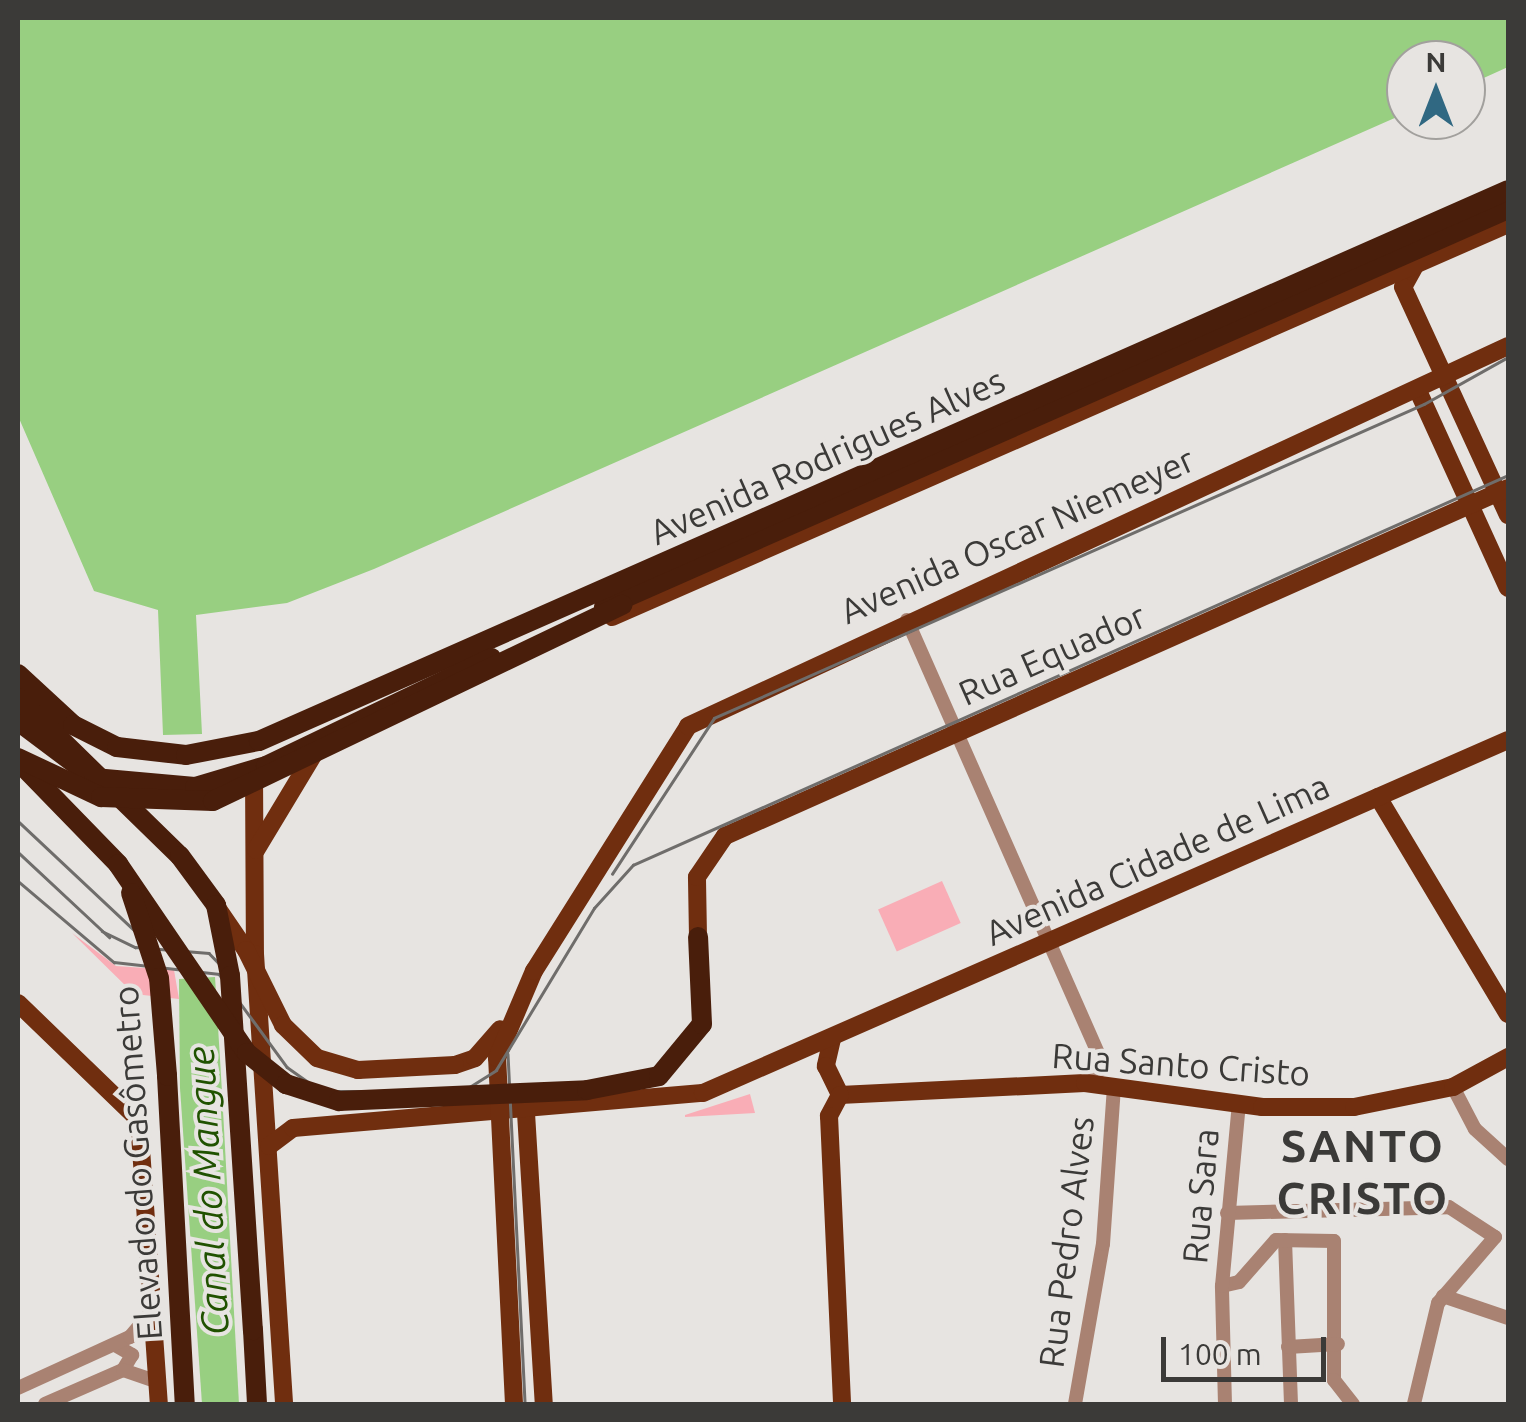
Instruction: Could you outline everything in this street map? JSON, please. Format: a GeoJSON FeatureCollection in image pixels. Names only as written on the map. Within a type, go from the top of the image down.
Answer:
{"type":"FeatureCollection","features":[{"type":"Feature","properties":{"kind":"highway","name":"Avenida Rodrigues Alves"},"geometry":{"type":"LineString","coordinates":[[40,698],[103,742],[164,755],[205,754],[266,739],[1508,190]]}},
{"type":"Feature","properties":{"kind":"highway","name":"Avenida Rodrigues Alves"},"geometry":{"type":"LineString","coordinates":[[18,721],[94,778],[166,788],[208,784],[254,771],[700,565],[1508,209]]}},
{"type":"Feature","properties":{"kind":"highway"},"geometry":{"type":"LineString","coordinates":[[18,760],[130,802],[228,797],[700,565]]}},
{"type":"Feature","properties":{"kind":"highway"},"geometry":{"type":"LineString","coordinates":[[18,666],[40,698]]}},
{"type":"Feature","properties":{"kind":"highway"},"geometry":{"type":"LineString","coordinates":[[18,674],[40,698]]}},
{"type":"Feature","properties":{"kind":"highway"},"geometry":{"type":"LineString","coordinates":[[18,698],[180,856],[216,905],[230,976],[258,1404]]}},
{"type":"Feature","properties":{"kind":"highway","name":"Elevado do Gasômetro"},"geometry":{"type":"LineString","coordinates":[[18,760],[118,864],[247,1052],[286,1084],[339,1101],[587,1090],[659,1076],[689,1050],[705,1015],[698,937]]}},
{"type":"Feature","properties":{"kind":"highway","name":"Elevado do Gasômetro"},"geometry":{"type":"LineString","coordinates":[[118,864],[159,978],[185,1404]]}},
{"type":"Feature","properties":{"kind":"main road","name":"Avenida Rodrigues Alves"},"geometry":{"type":"LineString","coordinates":[[286,756],[1508,224]]}},
{"type":"Feature","properties":{"kind":"main road"},"geometry":{"type":"LineString","coordinates":[[1416,264],[1403,287],[1503,490],[1508,516]]}},
{"type":"Feature","properties":{"kind":"main road","name":"Avenida Oscar Niemeyer"},"geometry":{"type":"LineString","coordinates":[[506,1020],[607,849],[699,716],[1419,393],[1508,346]]}},
{"type":"Feature","properties":{"kind":"main road"},"geometry":{"type":"LineString","coordinates":[[1419,393],[1508,588]]}},
{"type":"Feature","properties":{"kind":"main road","name":"Rua Equador"},"geometry":{"type":"LineString","coordinates":[[698,937],[695,886],[720,840],[1503,490]]}},
{"type":"Feature","properties":{"kind":"main road"},"geometry":{"type":"LineString","coordinates":[[256,850],[322,740]]}},
{"type":"Feature","properties":{"kind":"main road","name":"Avenida Cidade de Lima"},"geometry":{"type":"LineString","coordinates":[[270,1146],[292,1128],[686,1098],[1049,944],[1508,740]]}},
{"type":"Feature","properties":{"kind":"main road"},"geometry":{"type":"LineString","coordinates":[[254,771],[284,1404]]}},
{"type":"Feature","properties":{"kind":"main road"},"geometry":{"type":"LineString","coordinates":[[1378,797],[1508,1014]]}},
{"type":"Feature","properties":{"kind":"main road"},"geometry":{"type":"LineString","coordinates":[[216,905],[303,1049],[358,1070],[455,1065],[480,1054],[506,1020]]}},
{"type":"Feature","properties":{"kind":"main road"},"geometry":{"type":"LineString","coordinates":[[18,1003],[128,1104],[145,1152],[159,1404]]}},
{"type":"Feature","properties":{"kind":"main road"},"geometry":{"type":"LineString","coordinates":[[506,1020],[498,1115],[514,1404]]}},
{"type":"Feature","properties":{"kind":"main road"},"geometry":{"type":"LineString","coordinates":[[832,1038],[826,1066],[840,1095],[829,1116],[842,1404]]}},
{"type":"Feature","properties":{"kind":"main road","name":"Rua Santo Cristo"},"geometry":{"type":"LineString","coordinates":[[840,1095],[1085,1082],[1240,1104],[1354,1107],[1453,1088],[1508,1057]]}},
{"type":"Feature","properties":{"kind":"main road"},"geometry":{"type":"LineString","coordinates":[[526,1113],[544,1404]]}},
{"type":"Feature","properties":{"kind":"street"},"geometry":{"type":"LineString","coordinates":[[907,620],[1100,1062],[1085,1082]]}},
{"type":"Feature","properties":{"kind":"street","name":"Rua Pedro Alves"},"geometry":{"type":"LineString","coordinates":[[1075,1404],[1103,1244],[1114,1086]]}},
{"type":"Feature","properties":{"kind":"street"},"geometry":{"type":"LineString","coordinates":[[1453,1088],[1480,1136],[1508,1159]]}},
{"type":"Feature","properties":{"kind":"street","name":"Rua Sara"},"geometry":{"type":"LineString","coordinates":[[1222,1286],[1240,1104]]}},
{"type":"Feature","properties":{"kind":"street"},"geometry":{"type":"LineString","coordinates":[[1227,1213],[1449,1207],[1498,1241],[1443,1296],[1414,1404]]}},
{"type":"Feature","properties":{"kind":"street"},"geometry":{"type":"LineString","coordinates":[[1291,1404],[1286,1240],[1336,1243],[1335,1385],[1353,1404]]}},
{"type":"Feature","properties":{"kind":"street","name":"Rua Sara"},"geometry":{"type":"LineString","coordinates":[[1222,1286],[1286,1240]]}},
{"type":"Feature","properties":{"kind":"street"},"geometry":{"type":"LineString","coordinates":[[1222,1286],[1225,1404]]}},
{"type":"Feature","properties":{"kind":"street"},"geometry":{"type":"LineString","coordinates":[[1443,1296],[1508,1318]]}},
{"type":"Feature","properties":{"kind":"street"},"geometry":{"type":"LineString","coordinates":[[18,1388],[115,1345],[152,1310]]}},
{"type":"Feature","properties":{"kind":"street"},"geometry":{"type":"LineString","coordinates":[[1288,1347],[1338,1344]]}},
{"type":"Feature","properties":{"kind":"street"},"geometry":{"type":"LineString","coordinates":[[45,1404],[123,1370],[132,1355],[115,1345]]}},
{"type":"Feature","properties":{"kind":"street"},"geometry":{"type":"LineString","coordinates":[[123,1370],[157,1382]]}},
{"type":"Feature","properties":{"kind":"shaded area"},"geometry":{"type":"Polygon","coordinates":[[[942,881],[961,923],[897,951],[878,909],[942,881]]]}},
{"type":"Feature","properties":{"kind":"shaded area"},"geometry":{"type":"Polygon","coordinates":[[[72,933],[116,966],[174,970],[179,999],[134,994],[72,933]]]}},
{"type":"Feature","properties":{"kind":"shaded area"},"geometry":{"type":"Polygon","coordinates":[[[750,1094],[755,1113],[685,1117],[685,1115],[750,1094]]]}},
{"type":"Feature","properties":{"kind":"water"},"geometry":{"type":"Polygon","coordinates":[[[18,18],[1508,18],[1508,67],[1486,77],[1486,40],[1386,40],[1386,122],[374,569],[287,603],[196,615],[202,734],[163,735],[158,610],[94,591],[18,416],[18,18]]]}},
{"type":"Feature","properties":{"kind":"water","name":"Canal do Mangue"},"geometry":{"type":"Polygon","coordinates":[[[215,977],[239,1404],[202,1404],[180,1088],[179,979],[215,977]]]}},
{"type":"Feature","properties":{"kind":"tram line"},"geometry":{"type":"LineString","coordinates":[[612,874],[714,718],[1424,404],[1508,357]]}},
{"type":"Feature","properties":{"kind":"tram line"},"geometry":{"type":"LineString","coordinates":[[18,881],[114,962],[219,974],[287,1067],[321,1091],[463,1091],[496,1070],[594,908],[633,865],[1508,475]]}},
{"type":"Feature","properties":{"kind":"tram line"},"geometry":{"type":"LineString","coordinates":[[18,821],[147,942]]}},
{"type":"Feature","properties":{"kind":"tram line"},"geometry":{"type":"LineString","coordinates":[[18,852],[109,937]]}},
{"type":"Feature","properties":{"kind":"tram line"},"geometry":{"type":"LineString","coordinates":[[102,931],[135,947],[209,953],[232,977]]}},
{"type":"Feature","properties":{"kind":"tram line"},"geometry":{"type":"LineString","coordinates":[[508,1054],[525,1404]]}},
{"type":"Feature","properties":{"kind":"district","name":"SANTO CRISTO"},"geometry":{"type":"Point","coordinates":[1363,1172]}}]}
